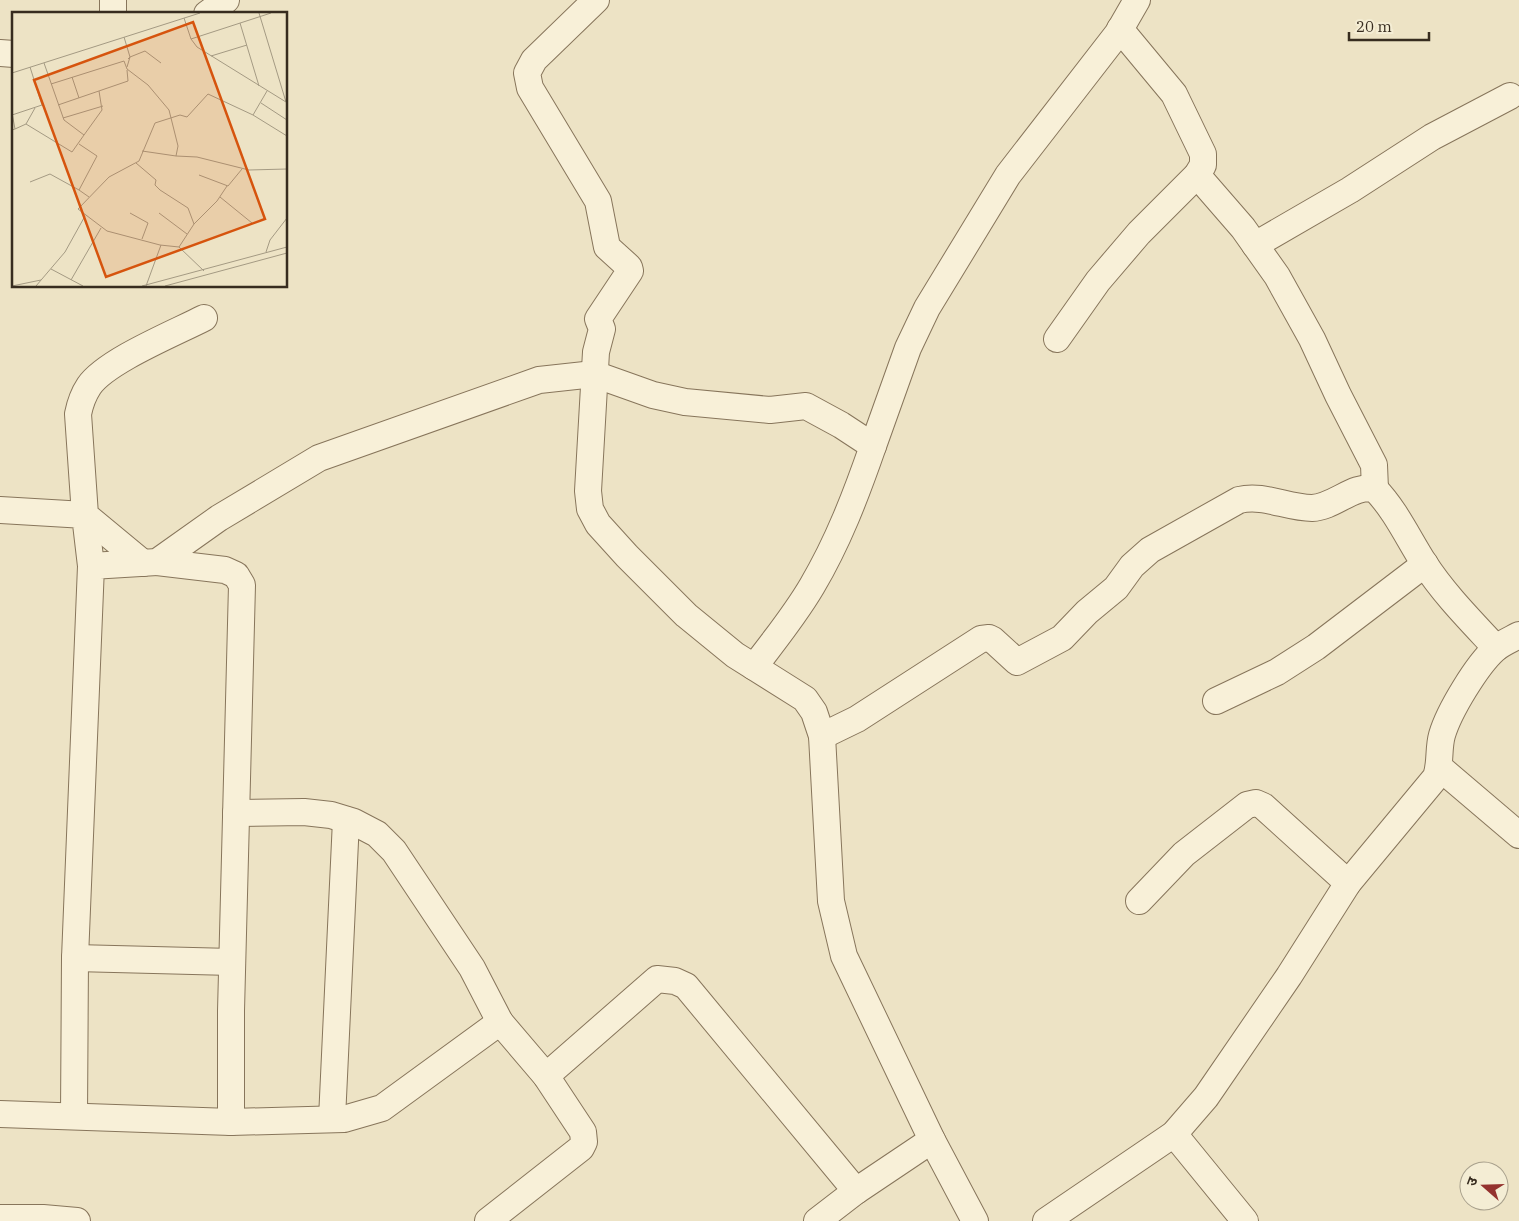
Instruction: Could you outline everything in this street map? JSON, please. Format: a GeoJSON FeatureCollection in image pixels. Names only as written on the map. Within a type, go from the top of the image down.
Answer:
{"type":"FeatureCollection","features":[{"type":"Feature","properties":{"kind":"street"},"geometry":{"type":"LineString","coordinates":[[210,12],[226,0]]}},
{"type":"Feature","properties":{"kind":"street"},"geometry":{"type":"LineString","coordinates":[[596,0],[534,60],[526,73],[530,88],[598,201],[607,247],[629,267],[630,271],[599,316],[602,329],[596,352],[594,374],[588,491],[590,509],[598,524],[686,615],[735,655],[804,699],[814,712],[822,736],[831,901],[844,956],[932,1140],[975,1221]]}},
{"type":"Feature","properties":{"kind":"street"},"geometry":{"type":"LineString","coordinates":[[754,667],[816,580],[840,533],[908,348],[927,308],[1008,175],[1120,28],[1137,0]]}},
{"type":"Feature","properties":{"kind":"street"},"geometry":{"type":"LineString","coordinates":[[1057,339],[1098,280],[1139,233],[1198,175],[1202,165],[1203,154],[1174,94],[1120,28]]}},
{"type":"Feature","properties":{"kind":"street"},"geometry":{"type":"LineString","coordinates":[[1255,245],[1350,190],[1432,137],[1510,96]]}},
{"type":"Feature","properties":{"kind":"street"},"geometry":{"type":"LineString","coordinates":[[1198,175],[1255,245],[1277,276],[1312,339],[1338,396],[1374,465],[1375,489],[1402,524],[1424,564],[1460,610],[1496,648]]}},
{"type":"Feature","properties":{"kind":"street"},"geometry":{"type":"LineString","coordinates":[[74,1116],[75,958],[92,566],[85,515],[78,414],[81,399],[90,385],[106,368],[204,318]]}},
{"type":"Feature","properties":{"kind":"street"},"geometry":{"type":"LineString","coordinates":[[150,563],[219,518],[319,458],[539,380],[594,374],[653,395],[685,402],[770,410],[806,406],[841,425],[873,446]]}},
{"type":"Feature","properties":{"kind":"street"},"geometry":{"type":"LineString","coordinates":[[822,736],[857,720],[981,639],[989,638],[993,640],[1017,662],[1062,638],[1075,627],[1087,612],[1116,588],[1132,566],[1150,550],[1239,500],[1252,497],[1312,508],[1328,505],[1357,490],[1375,489]]}},
{"type":"Feature","properties":{"kind":"street"},"geometry":{"type":"LineString","coordinates":[[0,510],[85,515],[150,563]]}},
{"type":"Feature","properties":{"kind":"street"},"geometry":{"type":"LineString","coordinates":[[92,566],[150,563],[225,570],[236,575],[242,584],[232,962],[231,1122]]}},
{"type":"Feature","properties":{"kind":"street"},"geometry":{"type":"LineString","coordinates":[[1216,701],[1285,667],[1316,646],[1424,564]]}},
{"type":"Feature","properties":{"kind":"street"},"geometry":{"type":"LineString","coordinates":[[1053,1219],[1174,1134],[1212,1089],[1290,976],[1348,883],[1430,786],[1440,767],[1439,749],[1445,726],[1467,685],[1496,648],[1519,635]]}},
{"type":"Feature","properties":{"kind":"street"},"geometry":{"type":"LineString","coordinates":[[1440,767],[1519,835]]}},
{"type":"Feature","properties":{"kind":"street"},"geometry":{"type":"LineString","coordinates":[[1139,901],[1184,854],[1247,805],[1256,803],[1263,806],[1348,883]]}},
{"type":"Feature","properties":{"kind":"street"},"geometry":{"type":"LineString","coordinates":[[236,812],[304,812],[346,820],[377,834],[394,851],[472,968],[500,1022],[546,1076],[583,1132],[584,1142],[581,1148],[488,1221]]}},
{"type":"Feature","properties":{"kind":"street"},"geometry":{"type":"LineString","coordinates":[[332,1120],[346,820]]}},
{"type":"Feature","properties":{"kind":"street"},"geometry":{"type":"LineString","coordinates":[[75,958],[232,962]]}},
{"type":"Feature","properties":{"kind":"street"},"geometry":{"type":"LineString","coordinates":[[546,1076],[657,979],[675,981],[686,986],[856,1191]]}},
{"type":"Feature","properties":{"kind":"street"},"geometry":{"type":"LineString","coordinates":[[0,1114],[231,1122],[332,1120],[354,1117],[382,1108],[500,1022]]}},
{"type":"Feature","properties":{"kind":"street"},"geometry":{"type":"LineString","coordinates":[[1174,1134],[1245,1221]]}},
{"type":"Feature","properties":{"kind":"street"},"geometry":{"type":"LineString","coordinates":[[817,1221],[856,1191],[932,1140]]}},
{"type":"Feature","properties":{"kind":"street"},"geometry":{"type":"LineString","coordinates":[[0,1218],[43,1218],[77,1221]]}}]}
